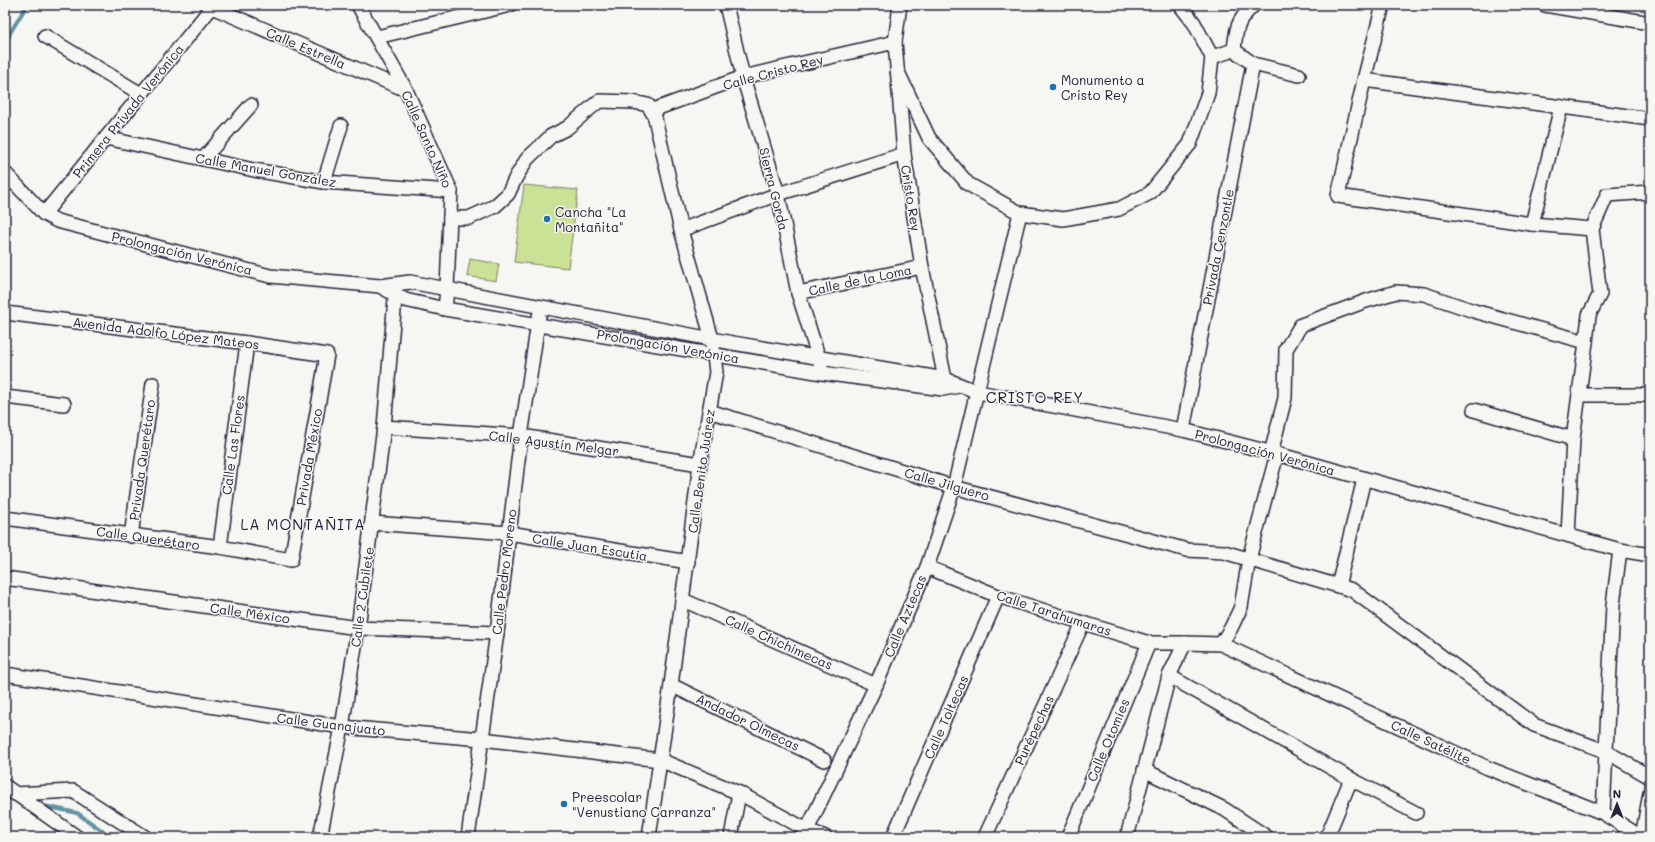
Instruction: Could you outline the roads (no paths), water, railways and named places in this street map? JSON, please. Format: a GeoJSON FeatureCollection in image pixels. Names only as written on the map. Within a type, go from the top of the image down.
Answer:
{"type":"FeatureCollection","features":[{"type":"Feature","properties":{"kind":"street","name":"Calle Santo Niño"},"geometry":{"type":"LineString","coordinates":[[358,5],[406,90],[451,191],[445,309]]}},
{"type":"Feature","properties":{"kind":"street"},"geometry":{"type":"LineString","coordinates":[[377,37],[510,5]]}},
{"type":"Feature","properties":{"kind":"street","name":"Sierra Gorda"},"geometry":{"type":"LineString","coordinates":[[726,5],[743,77],[778,194],[798,293],[820,359],[822,373]]}},
{"type":"Feature","properties":{"kind":"street","name":"Cristo Rey"},"geometry":{"type":"LineString","coordinates":[[900,5],[895,42],[904,154],[922,266],[944,384]]}},
{"type":"Feature","properties":{"kind":"street"},"geometry":{"type":"LineString","coordinates":[[897,70],[929,138],[968,184],[1020,213],[1063,219],[1119,209],[1150,193],[1190,144],[1208,93],[1212,57],[1194,23],[1180,5]]}},
{"type":"Feature","properties":{"kind":"street"},"geometry":{"type":"LineString","coordinates":[[1234,50],[1236,28],[1243,15],[1254,5]]}},
{"type":"Feature","properties":{"kind":"street"},"geometry":{"type":"LineString","coordinates":[[1383,5],[1364,80],[1338,196],[1532,224],[1592,229]]}},
{"type":"Feature","properties":{"kind":"street"},"geometry":{"type":"LineString","coordinates":[[1545,5],[1650,23]]}},
{"type":"Feature","properties":{"kind":"street","name":"Calle Estrella"},"geometry":{"type":"LineString","coordinates":[[209,6],[406,90]]}},
{"type":"Feature","properties":{"kind":"street","name":"Primera Privada Verónica"},"geometry":{"type":"LineString","coordinates":[[44,214],[141,94],[209,6]]}},
{"type":"Feature","properties":{"kind":"street"},"geometry":{"type":"LineString","coordinates":[[45,36],[141,94]]}},
{"type":"Feature","properties":{"kind":"street","name":"Calle Cristo Rey"},"geometry":{"type":"LineString","coordinates":[[654,114],[743,77],[895,42]]}},
{"type":"Feature","properties":{"kind":"street"},"geometry":{"type":"LineString","coordinates":[[1212,57],[1234,50]]}},
{"type":"Feature","properties":{"kind":"street"},"geometry":{"type":"LineString","coordinates":[[1234,50],[1253,64],[1299,75]]}},
{"type":"Feature","properties":{"kind":"street","name":"Privada Cenzontle"},"geometry":{"type":"LineString","coordinates":[[1183,430],[1253,64]]}},
{"type":"Feature","properties":{"kind":"street"},"geometry":{"type":"LineString","coordinates":[[1364,80],[1650,119]]}},
{"type":"Feature","properties":{"kind":"street"},"geometry":{"type":"LineString","coordinates":[[450,218],[469,218],[495,206],[508,194],[526,159],[551,136],[567,128],[600,101],[633,102],[648,106],[654,114]]}},
{"type":"Feature","properties":{"kind":"street"},"geometry":{"type":"LineString","coordinates":[[203,159],[251,105]]}},
{"type":"Feature","properties":{"kind":"street"},"geometry":{"type":"LineString","coordinates":[[1532,224],[1561,107]]}},
{"type":"Feature","properties":{"kind":"street","name":"Calle Benito Juárez"},"geometry":{"type":"LineString","coordinates":[[649,837],[683,600],[700,464],[716,372],[715,354],[712,340],[681,230],[654,114]]}},
{"type":"Feature","properties":{"kind":"street"},"geometry":{"type":"LineString","coordinates":[[324,182],[341,126]]}},
{"type":"Feature","properties":{"kind":"street","name":"Calle Manuel González"},"geometry":{"type":"LineString","coordinates":[[106,138],[203,159],[324,182],[451,191]]}},
{"type":"Feature","properties":{"kind":"street"},"geometry":{"type":"LineString","coordinates":[[681,230],[778,194],[904,154]]}},
{"type":"Feature","properties":{"kind":"street","name":"Prolongación Verónica"},"geometry":{"type":"LineString","coordinates":[[5,173],[44,214],[57,221],[270,276],[380,286],[396,289],[417,304],[822,373],[959,386],[978,392],[1183,430],[1620,550],[1650,555]]}},
{"type":"Feature","properties":{"kind":"street"},"geometry":{"type":"LineString","coordinates":[[1568,535],[1573,439],[1590,316],[1600,294],[1592,229],[1607,195],[1650,191]]}},
{"type":"Feature","properties":{"kind":"street","name":"Calle Aztecas"},"geometry":{"type":"LineString","coordinates":[[806,833],[876,685],[927,567],[954,486],[978,392],[1020,213]]}},
{"type":"Feature","properties":{"kind":"street","name":"Calle de la Loma"},"geometry":{"type":"LineString","coordinates":[[798,293],[922,266]]}},
{"type":"Feature","properties":{"kind":"street","name":"Prolongación Verónica"},"geometry":{"type":"LineString","coordinates":[[396,289],[410,282],[540,308],[820,359],[944,384]]}},
{"type":"Feature","properties":{"kind":"street","name":"Calle 2 Cubilete"},"geometry":{"type":"LineString","coordinates":[[320,837],[342,727],[358,628],[384,427],[396,289]]}},
{"type":"Feature","properties":{"kind":"street"},"geometry":{"type":"LineString","coordinates":[[1127,837],[1169,676],[1185,643],[1221,644],[1241,607],[1249,559],[1274,454],[1285,398],[1286,349],[1301,325],[1366,301],[1396,292],[1424,294],[1474,311],[1586,342]]}},
{"type":"Feature","properties":{"kind":"street","name":"Calle Pedro Moreno"},"geometry":{"type":"LineString","coordinates":[[468,837],[521,436],[540,308]]}},
{"type":"Feature","properties":{"kind":"street","name":"Avenida Adolfo López Mateos"},"geometry":{"type":"LineString","coordinates":[[5,313],[247,343],[327,355]]}},
{"type":"Feature","properties":{"kind":"street","name":"Calle Las Flores"},"geometry":{"type":"LineString","coordinates":[[220,548],[247,343]]}},
{"type":"Feature","properties":{"kind":"street","name":"Privada México"},"geometry":{"type":"LineString","coordinates":[[291,560],[327,355]]}},
{"type":"Feature","properties":{"kind":"street","name":"Privada Querétaro"},"geometry":{"type":"LineString","coordinates":[[131,536],[153,384]]}},
{"type":"Feature","properties":{"kind":"street"},"geometry":{"type":"LineString","coordinates":[[1579,395],[1650,395]]}},
{"type":"Feature","properties":{"kind":"street"},"geometry":{"type":"LineString","coordinates":[[5,397],[64,404]]}},
{"type":"Feature","properties":{"kind":"street"},"geometry":{"type":"LineString","coordinates":[[1474,410],[1573,439]]}},
{"type":"Feature","properties":{"kind":"street","name":"Calle Jilguero"},"geometry":{"type":"LineString","coordinates":[[709,411],[954,486],[1187,550],[1224,552],[1249,559]]}},
{"type":"Feature","properties":{"kind":"street","name":"Calle Agustín Melgar"},"geometry":{"type":"LineString","coordinates":[[384,427],[521,436],[700,464]]}},
{"type":"Feature","properties":{"kind":"street"},"geometry":{"type":"LineString","coordinates":[[1338,586],[1364,479]]}},
{"type":"Feature","properties":{"kind":"street","name":"Calle Querétaro"},"geometry":{"type":"LineString","coordinates":[[5,518],[220,548],[291,560]]}},
{"type":"Feature","properties":{"kind":"street","name":"Calle Juan Escutia"},"geometry":{"type":"LineString","coordinates":[[372,524],[509,534],[688,562]]}},
{"type":"Feature","properties":{"kind":"street"},"geometry":{"type":"LineString","coordinates":[[1603,813],[1613,605],[1620,550]]}},
{"type":"Feature","properties":{"kind":"street"},"geometry":{"type":"LineString","coordinates":[[1249,559],[1352,590],[1534,725],[1605,751],[1650,777]]}},
{"type":"Feature","properties":{"kind":"street","name":"Calle Tarahumaras"},"geometry":{"type":"LineString","coordinates":[[927,567],[998,596],[1149,643],[1185,643]]}},
{"type":"Feature","properties":{"kind":"street","name":"Calle México"},"geometry":{"type":"LineString","coordinates":[[5,578],[358,628],[496,633]]}},
{"type":"Feature","properties":{"kind":"street","name":"Calle Toltecas"},"geometry":{"type":"LineString","coordinates":[[893,837],[998,596]]}},
{"type":"Feature","properties":{"kind":"street","name":"Calle Chichimecas"},"geometry":{"type":"LineString","coordinates":[[683,600],[876,685]]}},
{"type":"Feature","properties":{"kind":"street","name":"Purépechas"},"geometry":{"type":"LineString","coordinates":[[985,837],[1083,623]]}},
{"type":"Feature","properties":{"kind":"street","name":"Calle Otomíes"},"geometry":{"type":"LineString","coordinates":[[1068,837],[1149,643]]}},
{"type":"Feature","properties":{"kind":"street","name":"Calle Satélite"},"geometry":{"type":"LineString","coordinates":[[1221,644],[1488,768],[1603,813],[1642,837]]}},
{"type":"Feature","properties":{"kind":"street","name":"Calle Guanajuato"},"geometry":{"type":"LineString","coordinates":[[5,674],[342,727],[482,739],[660,760],[739,793],[806,833],[825,837]]}},
{"type":"Feature","properties":{"kind":"street"},"geometry":{"type":"LineString","coordinates":[[1169,676],[1351,780],[1416,813]]}},
{"type":"Feature","properties":{"kind":"street","name":"Andador Olmecas"},"geometry":{"type":"LineString","coordinates":[[671,685],[824,760]]}},
{"type":"Feature","properties":{"kind":"street"},"geometry":{"type":"LineString","coordinates":[[1144,770],[1224,809],[1267,837]]}},
{"type":"Feature","properties":{"kind":"street"},"geometry":{"type":"LineString","coordinates":[[1327,837],[1351,780]]}},
{"type":"Feature","properties":{"kind":"street"},"geometry":{"type":"LineString","coordinates":[[5,786],[77,837]]}},
{"type":"Feature","properties":{"kind":"street"},"geometry":{"type":"LineString","coordinates":[[15,794],[73,791],[145,837]]}},
{"type":"Feature","properties":{"kind":"street"},"geometry":{"type":"LineString","coordinates":[[1642,837],[1650,792]]}},
{"type":"Feature","properties":{"kind":"street"},"geometry":{"type":"LineString","coordinates":[[730,837],[739,793]]}},
{"type":"Feature","properties":{"kind":"waterway"},"geometry":{"type":"LineString","coordinates":[[5,46],[10,33],[27,5]]}},
{"type":"Feature","properties":{"kind":"waterway"},"geometry":{"type":"LineString","coordinates":[[40,805],[77,813],[111,837]]}},
{"type":"Feature","properties":{"kind":"place","name":"Monumento a Cristo Rey"},"geometry":{"type":"Point","coordinates":[1053,87]}},
{"type":"Feature","properties":{"kind":"place","name":"Cancha \"La Montañita\""},"geometry":{"type":"Point","coordinates":[547,219]}},
{"type":"Feature","properties":{"kind":"place","name":"Preescolar \"Venustiano Carranza\""},"geometry":{"type":"Point","coordinates":[564,804]}},
{"type":"Feature","properties":{"kind":"district","name":"CRISTO REY"},"geometry":{"type":"Point","coordinates":[1035,398]}},
{"type":"Feature","properties":{"kind":"district","name":"LA MONTAÑITA"},"geometry":{"type":"Point","coordinates":[303,525]}}]}
